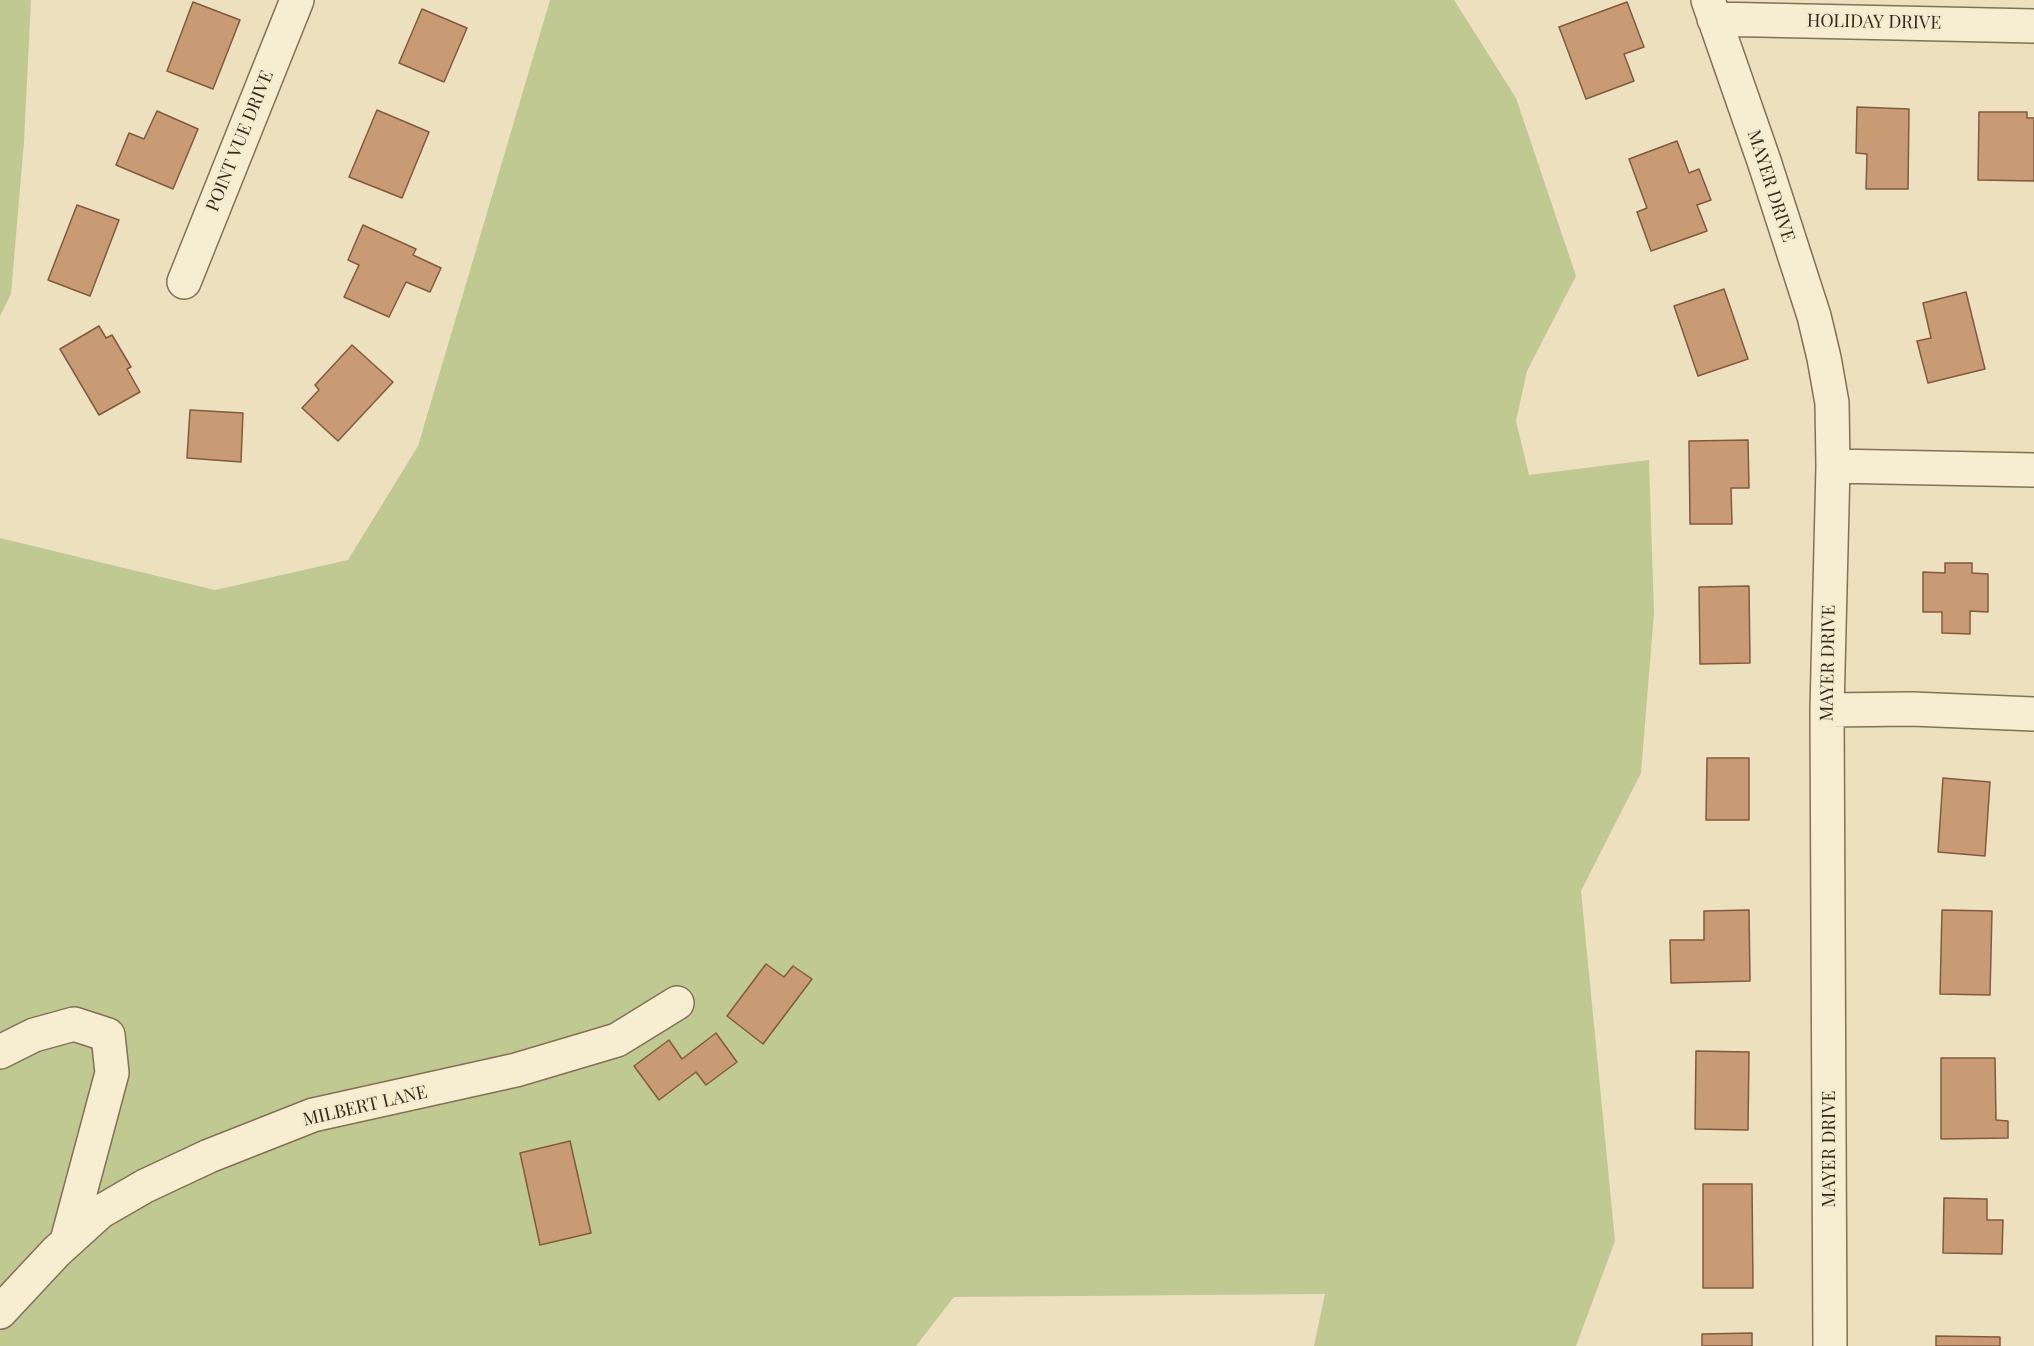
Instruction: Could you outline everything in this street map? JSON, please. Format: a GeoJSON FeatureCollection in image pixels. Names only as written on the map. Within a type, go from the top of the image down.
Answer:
{"type":"FeatureCollection","features":[{"type":"Feature","properties":{"kind":"street","name":"POINT VUE DRIVE"},"geometry":{"type":"LineString","coordinates":[[184,282],[297,0]]}},
{"type":"Feature","properties":{"kind":"street","name":"HOLIDAY DRIVE"},"geometry":{"type":"LineString","coordinates":[[1711,9],[2034,26]]}},
{"type":"Feature","properties":{"kind":"street","name":"MAYER DRIVE"},"geometry":{"type":"LineString","coordinates":[[1711,9],[1814,316],[1832,403],[1833,466],[1827,710],[1830,1346]]}},
{"type":"Feature","properties":{"kind":"street"},"geometry":{"type":"LineString","coordinates":[[1833,466],[2034,470]]}},
{"type":"Feature","properties":{"kind":"street"},"geometry":{"type":"LineString","coordinates":[[1827,710],[1912,709],[2034,714]]}},
{"type":"Feature","properties":{"kind":"street","name":"MILBERT LANE"},"geometry":{"type":"LineString","coordinates":[[0,1312],[67,1241],[100,1212],[145,1186],[220,1152],[313,1115],[516,1070],[617,1040],[677,1003]]}},
{"type":"Feature","properties":{"kind":"street","name":"MILBERT LANE"},"geometry":{"type":"LineString","coordinates":[[0,1052],[34,1035],[74,1024],[108,1035],[112,1073],[67,1241]]}},
{"type":"Feature","properties":{"kind":"green space"},"geometry":{"type":"Polygon","coordinates":[[[0,0],[31,0],[24,142],[11,294],[0,316],[0,0]]]}},
{"type":"Feature","properties":{"kind":"green space"},"geometry":{"type":"Polygon","coordinates":[[[550,0],[1454,0],[1516,98],[1576,276],[1527,371],[1516,421],[1529,475],[1649,460],[1654,613],[1641,773],[1581,891],[1615,1241],[1576,1346],[1314,1346],[1325,1294],[954,1297],[916,1346],[0,1346],[0,538],[215,590],[348,560],[418,446],[550,0]]]}},
{"type":"Feature","properties":{"kind":"building"},"geometry":{"type":"Polygon","coordinates":[[[193,2],[240,20],[213,89],[167,71],[193,2]]]}},
{"type":"Feature","properties":{"kind":"building"},"geometry":{"type":"Polygon","coordinates":[[[1627,2],[1644,47],[1624,54],[1634,81],[1586,99],[1559,27],[1627,2]]]}},
{"type":"Feature","properties":{"kind":"building"},"geometry":{"type":"Polygon","coordinates":[[[422,9],[467,28],[444,82],[399,63],[422,9]]]}},
{"type":"Feature","properties":{"kind":"building"},"geometry":{"type":"Polygon","coordinates":[[[1857,107],[1909,109],[1908,189],[1866,189],[1867,154],[1856,153],[1857,107]]]}},
{"type":"Feature","properties":{"kind":"building"},"geometry":{"type":"Polygon","coordinates":[[[377,110],[429,132],[402,198],[349,177],[377,110]]]}},
{"type":"Feature","properties":{"kind":"building"},"geometry":{"type":"Polygon","coordinates":[[[157,111],[198,129],[173,189],[116,165],[129,133],[144,139],[157,111]]]}},
{"type":"Feature","properties":{"kind":"building"},"geometry":{"type":"Polygon","coordinates":[[[1979,112],[2027,112],[2027,118],[2034,118],[2034,181],[1978,180],[1979,112]]]}},
{"type":"Feature","properties":{"kind":"building"},"geometry":{"type":"Polygon","coordinates":[[[1677,141],[1689,173],[1699,169],[1711,200],[1697,205],[1707,231],[1651,251],[1637,212],[1647,208],[1629,159],[1677,141]]]}},
{"type":"Feature","properties":{"kind":"building"},"geometry":{"type":"Polygon","coordinates":[[[77,205],[119,220],[90,296],[48,280],[77,205]]]}},
{"type":"Feature","properties":{"kind":"building"},"geometry":{"type":"Polygon","coordinates":[[[363,225],[416,249],[413,255],[441,268],[430,292],[406,282],[389,317],[344,297],[359,265],[348,260],[363,225]]]}},
{"type":"Feature","properties":{"kind":"building"},"geometry":{"type":"Polygon","coordinates":[[[1724,289],[1748,359],[1698,376],[1674,306],[1724,289]]]}},
{"type":"Feature","properties":{"kind":"building"},"geometry":{"type":"Polygon","coordinates":[[[1966,292],[1985,369],[1928,383],[1917,341],[1931,338],[1923,303],[1966,292]]]}},
{"type":"Feature","properties":{"kind":"building"},"geometry":{"type":"Polygon","coordinates":[[[99,326],[106,338],[112,335],[131,367],[127,369],[140,392],[99,415],[60,349],[99,326]]]}},
{"type":"Feature","properties":{"kind":"building"},"geometry":{"type":"Polygon","coordinates":[[[352,345],[393,382],[338,441],[302,408],[319,390],[315,385],[352,345]]]}},
{"type":"Feature","properties":{"kind":"building"},"geometry":{"type":"Polygon","coordinates":[[[190,410],[243,413],[241,462],[187,458],[190,410]]]}},
{"type":"Feature","properties":{"kind":"building"},"geometry":{"type":"Polygon","coordinates":[[[1748,440],[1749,488],[1731,488],[1732,524],[1690,524],[1689,441],[1748,440]]]}},
{"type":"Feature","properties":{"kind":"building"},"geometry":{"type":"Polygon","coordinates":[[[1945,563],[1972,563],[1972,573],[1988,574],[1988,612],[1970,611],[1970,634],[1942,633],[1942,612],[1923,612],[1923,572],[1945,573],[1945,563]]]}},
{"type":"Feature","properties":{"kind":"building"},"geometry":{"type":"Polygon","coordinates":[[[1749,586],[1750,663],[1700,664],[1699,587],[1749,586]]]}},
{"type":"Feature","properties":{"kind":"building"},"geometry":{"type":"Polygon","coordinates":[[[1707,758],[1749,758],[1749,820],[1706,820],[1707,758]]]}},
{"type":"Feature","properties":{"kind":"building"},"geometry":{"type":"Polygon","coordinates":[[[1943,778],[1990,782],[1985,856],[1938,852],[1943,778]]]}},
{"type":"Feature","properties":{"kind":"building"},"geometry":{"type":"Polygon","coordinates":[[[1749,910],[1750,981],[1671,983],[1670,940],[1704,940],[1704,911],[1749,910]]]}},
{"type":"Feature","properties":{"kind":"building"},"geometry":{"type":"Polygon","coordinates":[[[1942,910],[1992,911],[1990,995],[1940,994],[1942,910]]]}},
{"type":"Feature","properties":{"kind":"building"},"geometry":{"type":"Polygon","coordinates":[[[766,964],[784,977],[793,966],[812,979],[763,1044],[727,1016],[766,964]]]}},
{"type":"Feature","properties":{"kind":"building"},"geometry":{"type":"Polygon","coordinates":[[[716,1033],[737,1062],[706,1085],[696,1072],[659,1100],[634,1066],[669,1040],[682,1059],[716,1033]]]}},
{"type":"Feature","properties":{"kind":"building"},"geometry":{"type":"Polygon","coordinates":[[[1696,1051],[1749,1052],[1748,1130],[1695,1129],[1696,1051]]]}},
{"type":"Feature","properties":{"kind":"building"},"geometry":{"type":"Polygon","coordinates":[[[1941,1058],[1995,1058],[1996,1120],[2008,1121],[2008,1138],[1941,1139],[1941,1058]]]}},
{"type":"Feature","properties":{"kind":"building"},"geometry":{"type":"Polygon","coordinates":[[[570,1141],[591,1233],[540,1245],[520,1153],[570,1141]]]}},
{"type":"Feature","properties":{"kind":"building"},"geometry":{"type":"Polygon","coordinates":[[[1703,1184],[1752,1184],[1753,1288],[1703,1288],[1703,1184]]]}},
{"type":"Feature","properties":{"kind":"building"},"geometry":{"type":"Polygon","coordinates":[[[1944,1198],[1987,1199],[1987,1220],[2003,1220],[2002,1254],[1943,1253],[1944,1198]]]}},
{"type":"Feature","properties":{"kind":"building"},"geometry":{"type":"Polygon","coordinates":[[[1752,1333],[1752,1346],[1702,1346],[1702,1334],[1752,1333]]]}},
{"type":"Feature","properties":{"kind":"building"},"geometry":{"type":"Polygon","coordinates":[[[1936,1336],[2000,1337],[2000,1346],[1936,1346],[1936,1336]]]}}]}
